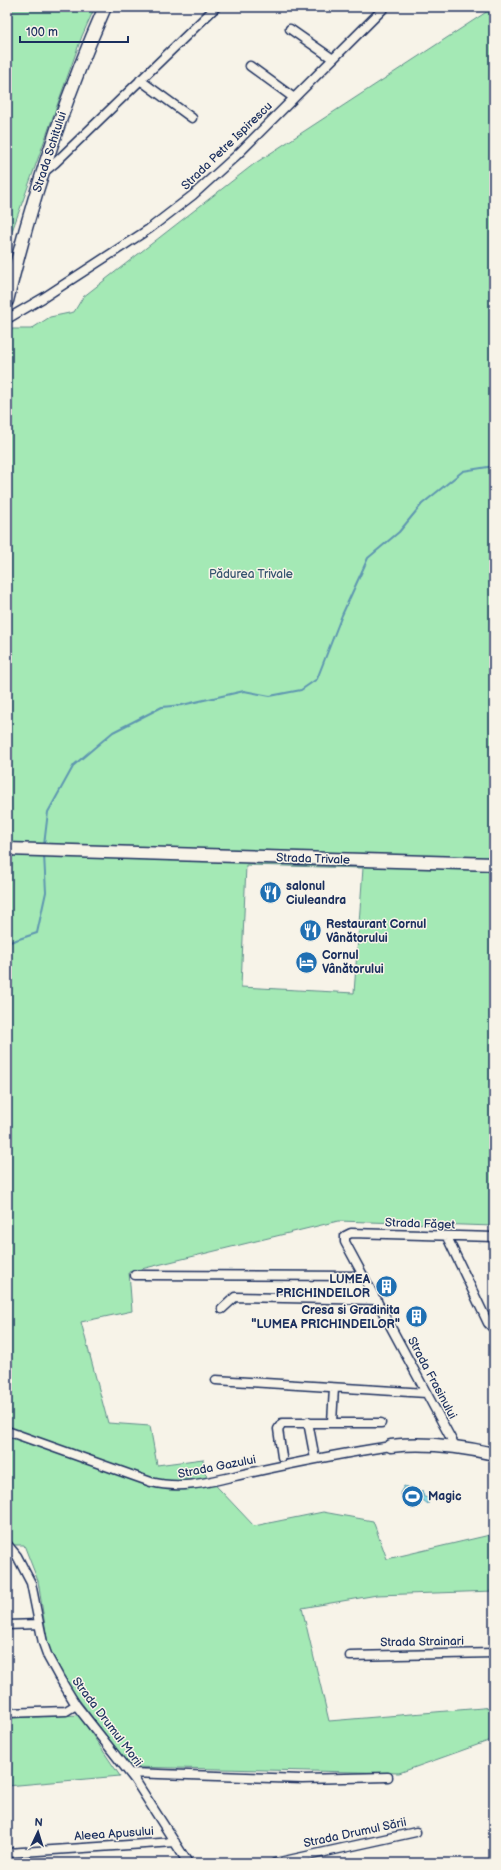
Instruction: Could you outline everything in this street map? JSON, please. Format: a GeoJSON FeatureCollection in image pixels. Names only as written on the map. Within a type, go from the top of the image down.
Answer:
{"type":"FeatureCollection","features":[{"type":"Feature","properties":{"kind":"main road","name":"Strada Schitului"},"geometry":{"type":"LineString","coordinates":[[7,301],[19,251],[72,86],[105,7]]}},
{"type":"Feature","properties":{"kind":"main road","name":"Strada Trivale"},"geometry":{"type":"LineString","coordinates":[[7,849],[494,864]]}},
{"type":"Feature","properties":{"kind":"main road"},"geometry":{"type":"LineString","coordinates":[[391,1446],[424,1444],[455,1446],[494,1454]]}},
{"type":"Feature","properties":{"kind":"street"},"geometry":{"type":"LineString","coordinates":[[44,172],[216,7]]}},
{"type":"Feature","properties":{"kind":"street","name":"Strada Petre Ispirescu"},"geometry":{"type":"LineString","coordinates":[[7,319],[43,298],[142,234],[193,196],[385,7]]}},
{"type":"Feature","properties":{"kind":"street"},"geometry":{"type":"LineString","coordinates":[[290,29],[333,59]]}},
{"type":"Feature","properties":{"kind":"street"},"geometry":{"type":"LineString","coordinates":[[250,66],[294,98]]}},
{"type":"Feature","properties":{"kind":"street"},"geometry":{"type":"LineString","coordinates":[[140,80],[192,118]]}},
{"type":"Feature","properties":{"kind":"street","name":"Strada Făget"},"geometry":{"type":"LineString","coordinates":[[345,1236],[351,1233],[447,1237],[494,1237]]}},
{"type":"Feature","properties":{"kind":"street","name":"Strada Frasinului"},"geometry":{"type":"LineString","coordinates":[[345,1236],[345,1242],[455,1446]]}},
{"type":"Feature","properties":{"kind":"street"},"geometry":{"type":"LineString","coordinates":[[447,1237],[488,1323],[494,1329]]}},
{"type":"Feature","properties":{"kind":"street"},"geometry":{"type":"LineString","coordinates":[[135,1275],[364,1276]]}},
{"type":"Feature","properties":{"kind":"street"},"geometry":{"type":"LineString","coordinates":[[222,1309],[235,1297],[377,1300]]}},
{"type":"Feature","properties":{"kind":"street"},"geometry":{"type":"LineString","coordinates":[[216,1380],[426,1393]]}},
{"type":"Feature","properties":{"kind":"street"},"geometry":{"type":"LineString","coordinates":[[332,1422],[334,1388]]}},
{"type":"Feature","properties":{"kind":"street"},"geometry":{"type":"LineString","coordinates":[[282,1457],[278,1429],[280,1425],[287,1421],[381,1423]]}},
{"type":"Feature","properties":{"kind":"street"},"geometry":{"type":"LineString","coordinates":[[308,1422],[315,1459]]}},
{"type":"Feature","properties":{"kind":"street","name":"Strada Gazului"},"geometry":{"type":"LineString","coordinates":[[7,1431],[166,1486],[183,1486],[204,1483],[315,1459],[391,1446]]}},
{"type":"Feature","properties":{"kind":"street","name":"Strada Drumul Morii"},"geometry":{"type":"LineString","coordinates":[[7,1544],[17,1556],[31,1583],[39,1624],[48,1657],[76,1705],[130,1773],[188,1863]]}},
{"type":"Feature","properties":{"kind":"street"},"geometry":{"type":"LineString","coordinates":[[7,1625],[39,1624]]}},
{"type":"Feature","properties":{"kind":"street","name":"Strada Strainari"},"geometry":{"type":"LineString","coordinates":[[350,1656],[494,1653]]}},
{"type":"Feature","properties":{"kind":"street"},"geometry":{"type":"LineString","coordinates":[[7,1713],[66,1711],[76,1705]]}},
{"type":"Feature","properties":{"kind":"street"},"geometry":{"type":"LineString","coordinates":[[130,1773],[302,1779],[388,1777]]}},
{"type":"Feature","properties":{"kind":"street","name":"Strada Drumul Sării"},"geometry":{"type":"LineString","coordinates":[[275,1863],[416,1832]]}},
{"type":"Feature","properties":{"kind":"street","name":"Aleea Apusului"},"geometry":{"type":"LineString","coordinates":[[7,1853],[175,1842]]}},
{"type":"Feature","properties":{"kind":"green space"},"geometry":{"type":"Polygon","coordinates":[[[7,7],[95,7],[82,36],[7,245],[7,7]]]}},
{"type":"Feature","properties":{"kind":"green space","name":"Pădurea Trivale"},"geometry":{"type":"Polygon","coordinates":[[[494,7],[494,1226],[338,1221],[129,1272],[132,1311],[81,1322],[108,1423],[150,1426],[157,1465],[203,1459],[205,1474],[254,1526],[323,1512],[373,1521],[387,1559],[494,1534],[494,1591],[377,1595],[302,1608],[329,1721],[494,1707],[494,1739],[399,1773],[130,1767],[59,1673],[48,1645],[38,1581],[24,1545],[7,1545],[7,329],[31,329],[50,317],[74,312],[83,297],[254,164],[494,7]],[[246,865],[241,987],[354,993],[363,868],[246,865]]]}},
{"type":"Feature","properties":{"kind":"green space"},"geometry":{"type":"Polygon","coordinates":[[[79,1715],[120,1776],[7,1786],[7,1718],[79,1715]]]}},
{"type":"Feature","properties":{"kind":"water","name":"Magic"},"geometry":{"type":"Polygon","coordinates":[[[404,1486],[414,1489],[415,1492],[419,1493],[422,1490],[424,1497],[429,1498],[428,1504],[423,1500],[421,1505],[411,1501],[406,1502],[400,1493],[404,1486]]]}},
{"type":"Feature","properties":{"kind":"waterway"},"geometry":{"type":"LineString","coordinates":[[44,845],[48,812],[74,765],[113,732],[162,707],[182,705],[244,691],[270,696],[301,690],[317,679],[342,615],[368,558],[399,532],[422,504],[463,471],[494,466]]}},
{"type":"Feature","properties":{"kind":"waterway"},"geometry":{"type":"LineString","coordinates":[[7,943],[37,933],[46,892],[44,855]]}},
{"type":"Feature","properties":{"kind":"place","name":"salonul Ciuleandra"},"geometry":{"type":"Point","coordinates":[270,893]}},
{"type":"Feature","properties":{"kind":"place","name":"Restaurant Cornul Vânătorului"},"geometry":{"type":"Point","coordinates":[310,931]}},
{"type":"Feature","properties":{"kind":"place","name":"Cornul Vânătorului"},"geometry":{"type":"Point","coordinates":[307,962]}},
{"type":"Feature","properties":{"kind":"place","name":"LUMEA PRICHINDEILOR"},"geometry":{"type":"Point","coordinates":[386,1286]}},
{"type":"Feature","properties":{"kind":"place","name":"Cresa si Gradinita \"LUMEA PRICHINDEILOR\""},"geometry":{"type":"Point","coordinates":[416,1317]}},
{"type":"Feature","properties":{"kind":"place","name":"Magic"},"geometry":{"type":"Point","coordinates":[412,1496]}}]}
